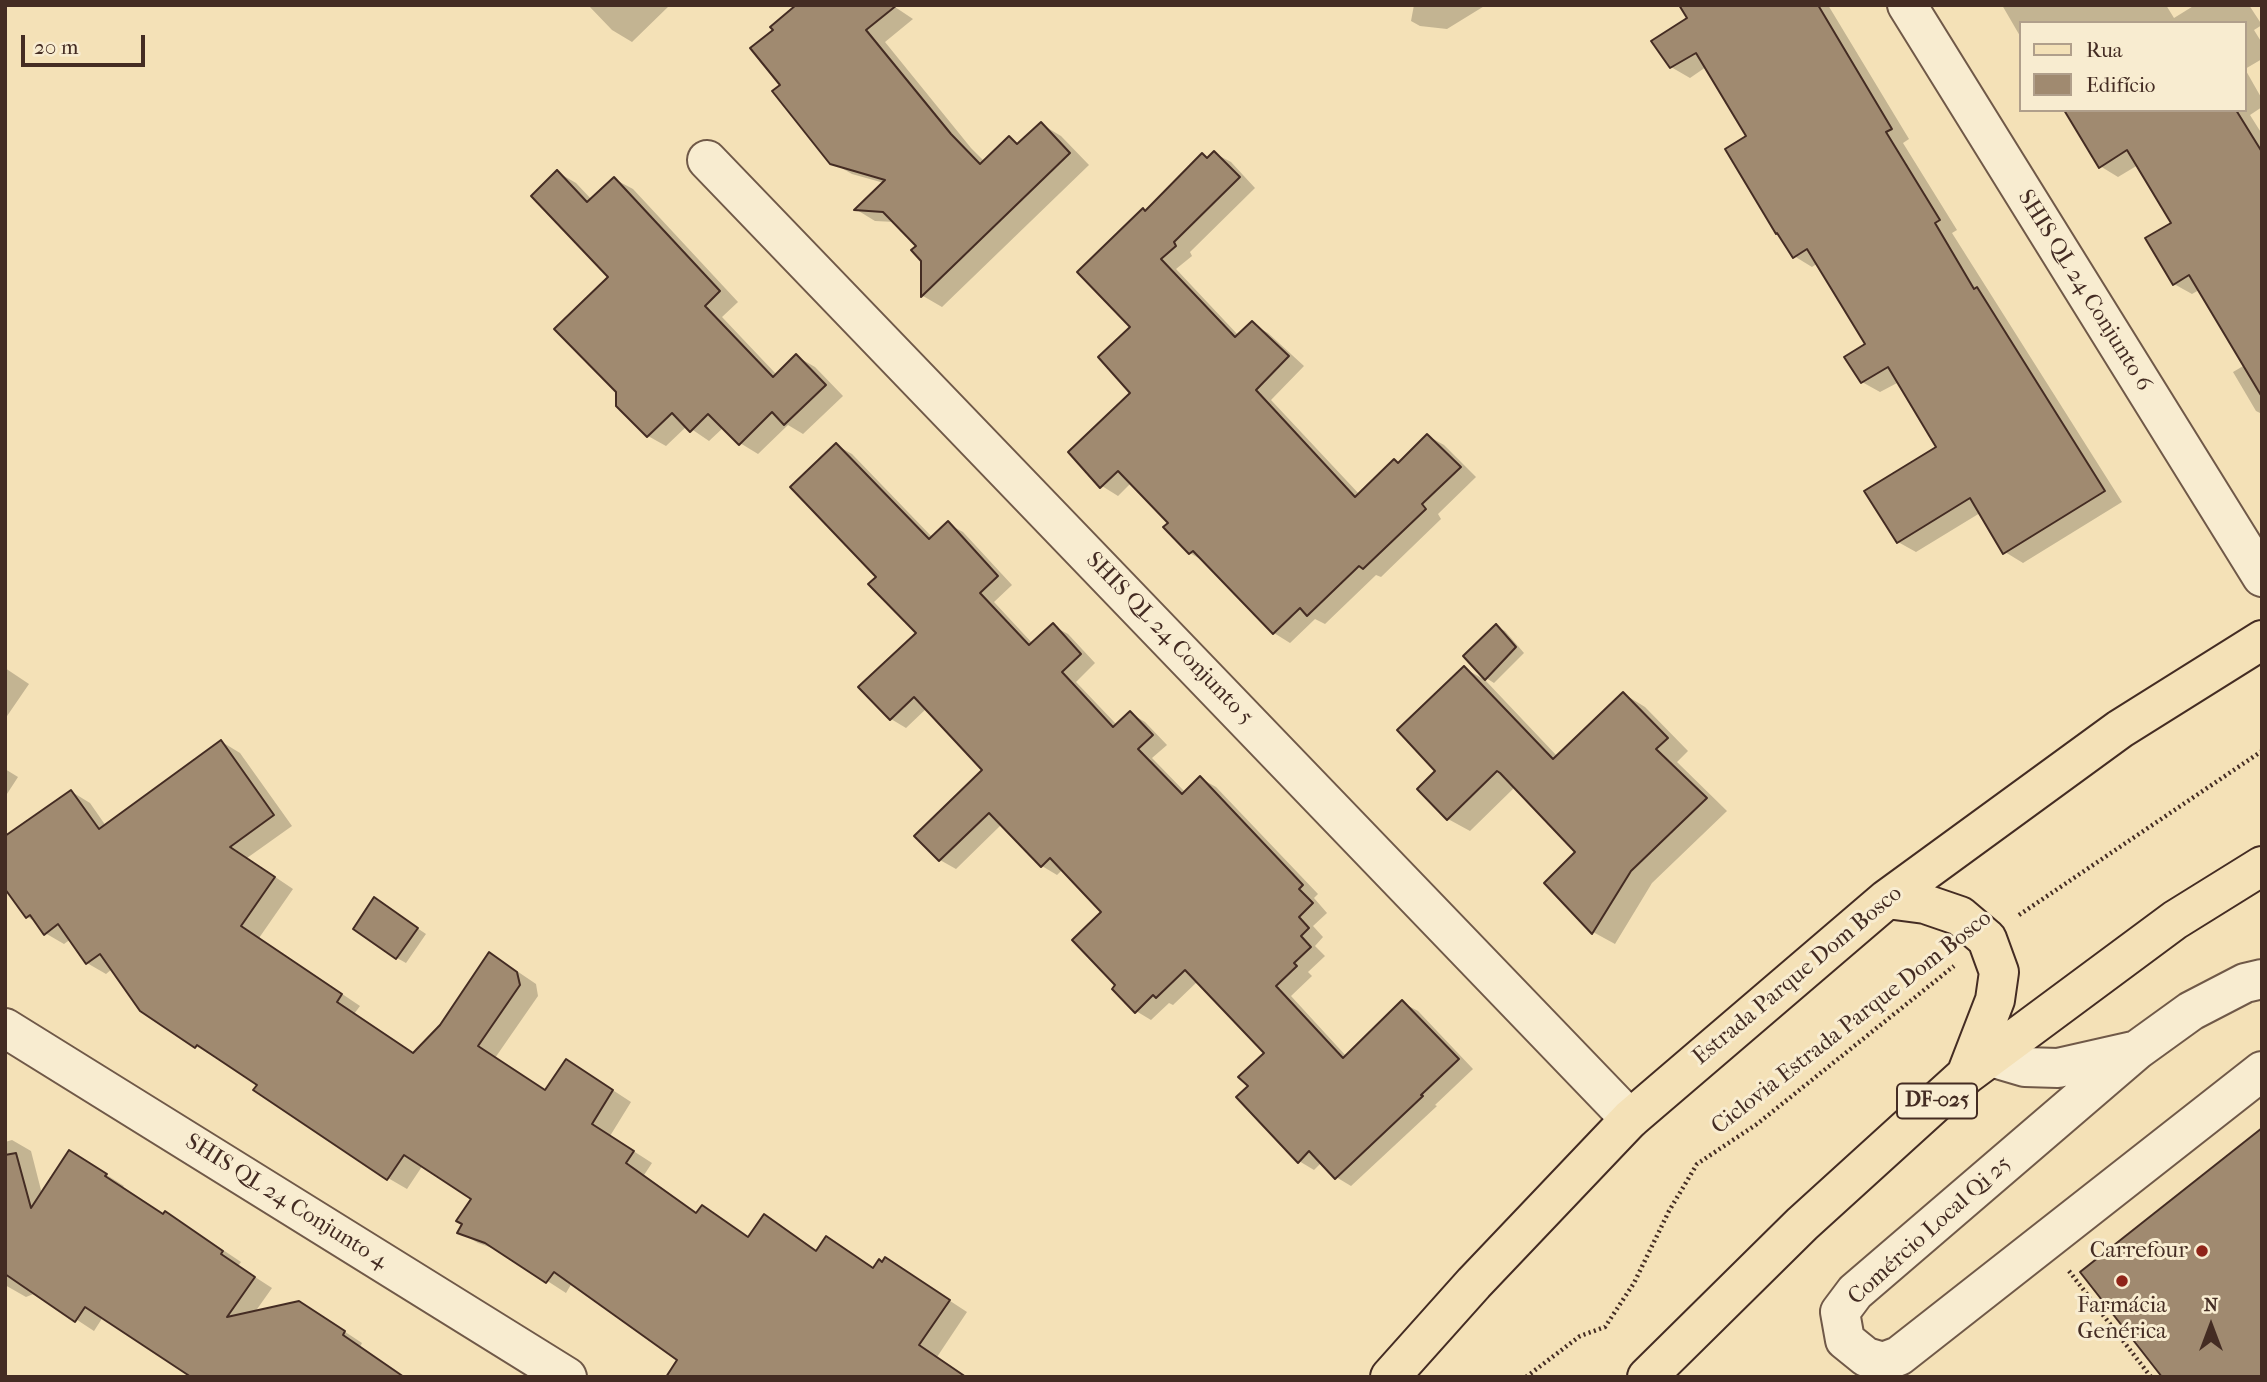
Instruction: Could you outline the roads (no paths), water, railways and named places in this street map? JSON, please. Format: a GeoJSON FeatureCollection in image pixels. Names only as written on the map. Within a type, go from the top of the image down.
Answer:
{"type":"FeatureCollection","features":[{"type":"Feature","properties":{"kind":"main road","name":"Estrada Parque Dom Bosco"},"geometry":{"type":"LineString","coordinates":[[1390,1377],[1474,1283],[1630,1119],[1886,899],[2120,729],[2262,640]]}},
{"type":"Feature","properties":{"kind":"main road","name":"DF-025"},"geometry":{"type":"LineString","coordinates":[[1647,1377],[1802,1224],[1979,1066],[2175,920],[2262,866]]}},
{"type":"Feature","properties":{"kind":"main road"},"geometry":{"type":"LineString","coordinates":[[1886,899],[1925,904],[1959,916],[1987,939],[1999,972],[1979,1066]]}},
{"type":"Feature","properties":{"kind":"street","name":"SHIS QL 24 Conjunto 6"},"geometry":{"type":"LineString","coordinates":[[1907,5],[2262,577]]}},
{"type":"Feature","properties":{"kind":"street","name":"SHIS QL 24 Conjunto 5"},"geometry":{"type":"LineString","coordinates":[[707,160],[1630,1119]]}},
{"type":"Feature","properties":{"kind":"street","name":"Comércio Local Qi 25"},"geometry":{"type":"LineString","coordinates":[[2262,979],[2245,983],[2191,1011],[2137,1050],[1855,1292],[1840,1312],[1845,1340],[1866,1357],[1883,1362],[1899,1356],[2262,1071]]}},
{"type":"Feature","properties":{"kind":"street","name":"SHIS QL 24 Conjunto 4"},"geometry":{"type":"LineString","coordinates":[[5,1028],[567,1377]]}},
{"type":"Feature","properties":{"kind":"street"},"geometry":{"type":"LineString","coordinates":[[1979,1066],[2058,1068],[2137,1050]]}},
{"type":"Feature","properties":{"kind":"place","name":"Carrefour"},"geometry":{"type":"Point","coordinates":[2202,1251]}},
{"type":"Feature","properties":{"kind":"place","name":"Farmácia Genérica"},"geometry":{"type":"Point","coordinates":[2122,1281]}}]}
